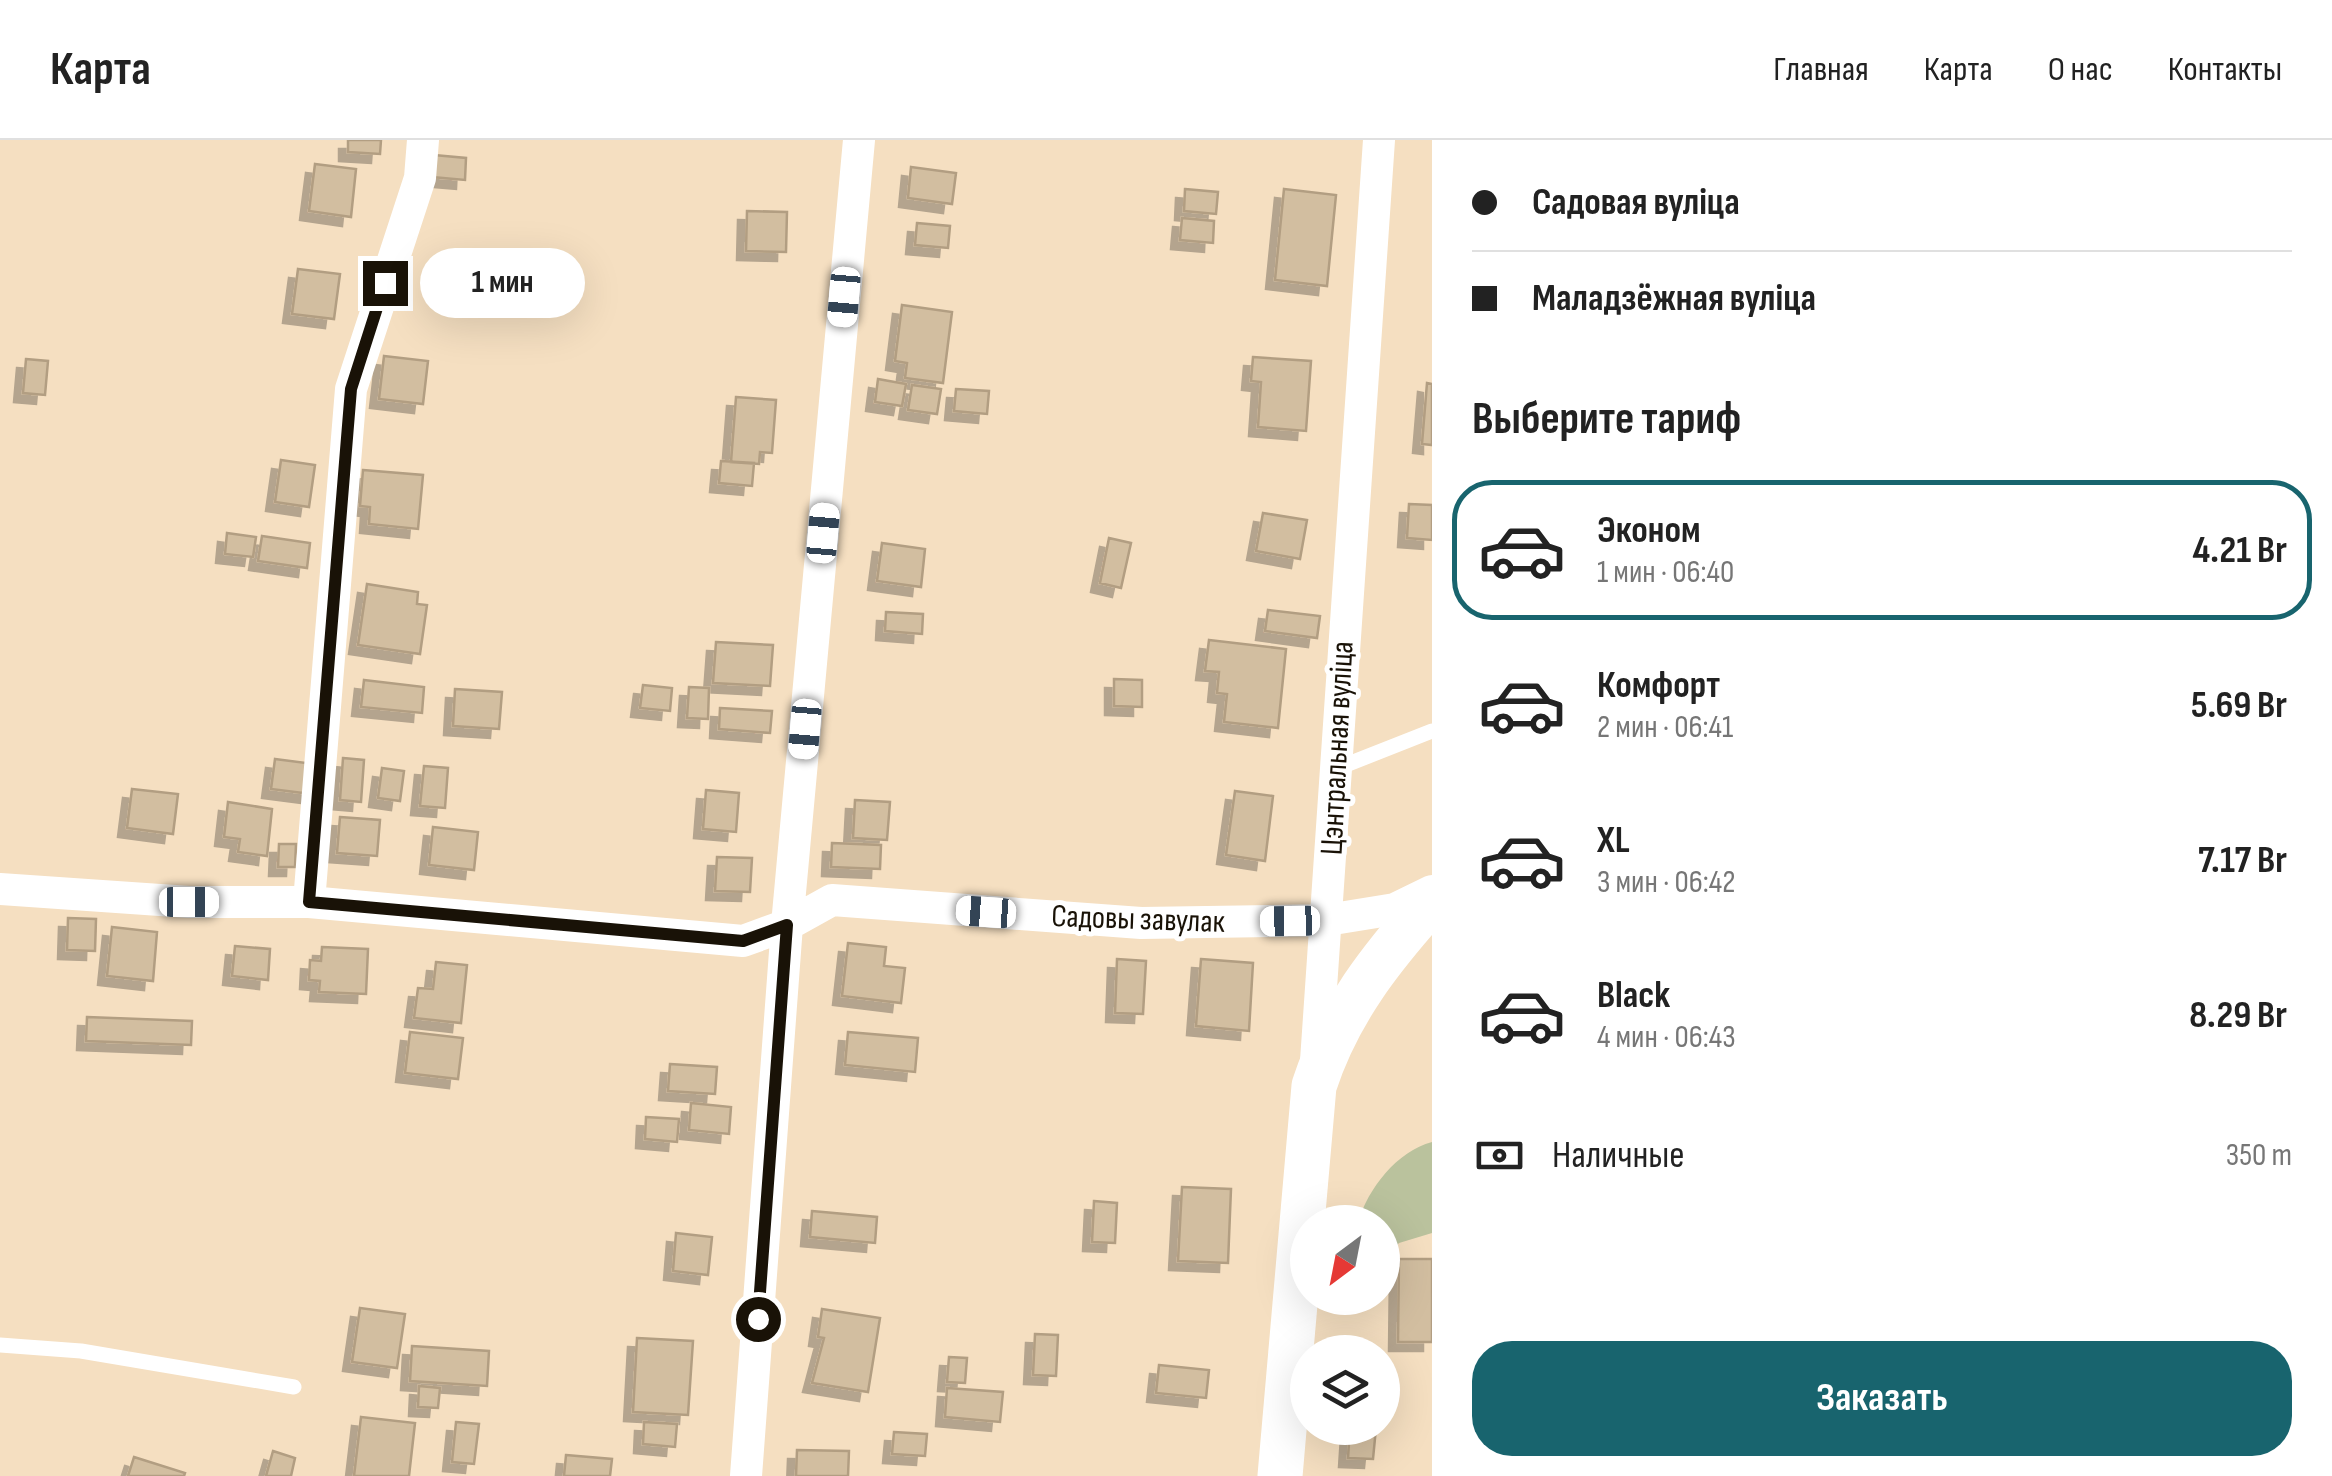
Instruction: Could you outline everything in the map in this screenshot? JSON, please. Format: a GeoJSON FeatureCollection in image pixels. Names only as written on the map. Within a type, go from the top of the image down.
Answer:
{"type":"FeatureCollection","features":[{"type":"Feature","properties":{"kind":"main road"},"geometry":{"type":"LineString","coordinates":[[1314,1086],[1329,1041],[1350,1001],[1432,901]]}},
{"type":"Feature","properties":{"kind":"main road","name":"Цэнтральная вуліца"},"geometry":{"type":"LineString","coordinates":[[1280,1476],[1314,1086]]}},
{"type":"Feature","properties":{"kind":"street"},"geometry":{"type":"LineString","coordinates":[[309,902],[351,389],[420,178],[423,140]]}},
{"type":"Feature","properties":{"kind":"street"},"geometry":{"type":"LineString","coordinates":[[746,1476],[787,925],[858,140]]}},
{"type":"Feature","properties":{"kind":"street","name":"Цэнтральная вуліца"},"geometry":{"type":"LineString","coordinates":[[1314,1086],[1379,140]]}},
{"type":"Feature","properties":{"kind":"street","name":"Садовы завулак"},"geometry":{"type":"LineString","coordinates":[[0,889],[189,902],[309,902],[743,941],[787,925],[832,900],[1141,923],[1328,920],[1394,909],[1432,891]]}},
{"type":"Feature","properties":{"kind":"lane"},"geometry":{"type":"LineString","coordinates":[[1334,770],[1432,731]]}},
{"type":"Feature","properties":{"kind":"lane"},"geometry":{"type":"LineString","coordinates":[[0,1345],[82,1350],[294,1387]]}},
{"type":"Feature","properties":{"kind":"green space"},"geometry":{"type":"Polygon","coordinates":[[[1432,1142],[1432,1233],[1400,1243],[1400,1205],[1365,1205],[1386,1173],[1419,1147],[1432,1142]]]}},
{"type":"Feature","properties":{"kind":"building"},"geometry":{"type":"Polygon","coordinates":[[[348,140],[381,140],[380,154],[348,152],[348,140]]]}},
{"type":"Feature","properties":{"kind":"building"},"geometry":{"type":"Polygon","coordinates":[[[434,155],[466,158],[465,180],[432,177],[434,155]]]}},
{"type":"Feature","properties":{"kind":"building"},"geometry":{"type":"Polygon","coordinates":[[[315,164],[356,169],[351,217],[309,211],[315,164]]]}},
{"type":"Feature","properties":{"kind":"building"},"geometry":{"type":"Polygon","coordinates":[[[911,167],[956,173],[952,204],[908,198],[911,167]]]}},
{"type":"Feature","properties":{"kind":"building"},"geometry":{"type":"Polygon","coordinates":[[[1185,189],[1218,192],[1216,214],[1184,211],[1185,189]]]}},
{"type":"Feature","properties":{"kind":"building"},"geometry":{"type":"Polygon","coordinates":[[[1284,189],[1336,195],[1327,286],[1275,280],[1284,189]]]}},
{"type":"Feature","properties":{"kind":"building"},"geometry":{"type":"Polygon","coordinates":[[[747,211],[787,212],[786,252],[746,251],[747,211]]]}},
{"type":"Feature","properties":{"kind":"building"},"geometry":{"type":"Polygon","coordinates":[[[1182,218],[1214,221],[1213,243],[1180,240],[1182,218]]]}},
{"type":"Feature","properties":{"kind":"building"},"geometry":{"type":"Polygon","coordinates":[[[917,223],[950,226],[948,248],[915,245],[917,223]]]}},
{"type":"Feature","properties":{"kind":"building"},"geometry":{"type":"Polygon","coordinates":[[[298,269],[340,274],[334,319],[292,314],[298,269]]]}},
{"type":"Feature","properties":{"kind":"building"},"geometry":{"type":"Polygon","coordinates":[[[902,305],[952,312],[943,383],[905,378],[907,363],[895,361],[902,305]]]}},
{"type":"Feature","properties":{"kind":"building"},"geometry":{"type":"Polygon","coordinates":[[[384,356],[428,361],[423,404],[379,399],[384,356]]]}},
{"type":"Feature","properties":{"kind":"building"},"geometry":{"type":"Polygon","coordinates":[[[1253,357],[1311,361],[1306,431],[1258,427],[1261,382],[1251,381],[1253,357]]]}},
{"type":"Feature","properties":{"kind":"building"},"geometry":{"type":"Polygon","coordinates":[[[26,359],[48,361],[45,395],[23,393],[26,359]]]}},
{"type":"Feature","properties":{"kind":"building"},"geometry":{"type":"Polygon","coordinates":[[[878,379],[906,384],[902,406],[875,402],[878,379]]]}},
{"type":"Feature","properties":{"kind":"building"},"geometry":{"type":"Polygon","coordinates":[[[1427,383],[1432,384],[1432,445],[1422,444],[1427,383]]]}},
{"type":"Feature","properties":{"kind":"building"},"geometry":{"type":"Polygon","coordinates":[[[912,385],[941,389],[937,414],[908,410],[912,385]]]}},
{"type":"Feature","properties":{"kind":"building"},"geometry":{"type":"Polygon","coordinates":[[[956,389],[989,391],[987,414],[954,411],[956,389]]]}},
{"type":"Feature","properties":{"kind":"building"},"geometry":{"type":"Polygon","coordinates":[[[736,397],[776,400],[772,453],[760,452],[759,464],[731,462],[736,397]]]}},
{"type":"Feature","properties":{"kind":"building"},"geometry":{"type":"Polygon","coordinates":[[[281,460],[315,465],[309,507],[275,502],[281,460]]]}},
{"type":"Feature","properties":{"kind":"building"},"geometry":{"type":"Polygon","coordinates":[[[721,461],[754,463],[752,486],[719,483],[721,461]]]}},
{"type":"Feature","properties":{"kind":"building"},"geometry":{"type":"Polygon","coordinates":[[[363,470],[423,475],[418,529],[369,524],[370,507],[360,506],[363,470]]]}},
{"type":"Feature","properties":{"kind":"building"},"geometry":{"type":"Polygon","coordinates":[[[1409,504],[1432,505],[1432,540],[1407,538],[1409,504]]]}},
{"type":"Feature","properties":{"kind":"building"},"geometry":{"type":"Polygon","coordinates":[[[1263,513],[1307,520],[1300,559],[1256,551],[1263,513]]]}},
{"type":"Feature","properties":{"kind":"building"},"geometry":{"type":"Polygon","coordinates":[[[227,533],[256,537],[253,557],[225,554],[227,533]]]}},
{"type":"Feature","properties":{"kind":"building"},"geometry":{"type":"Polygon","coordinates":[[[262,536],[310,543],[307,568],[258,561],[262,536]]]}},
{"type":"Feature","properties":{"kind":"building"},"geometry":{"type":"Polygon","coordinates":[[[1109,538],[1131,543],[1121,588],[1100,583],[1109,538]]]}},
{"type":"Feature","properties":{"kind":"building"},"geometry":{"type":"Polygon","coordinates":[[[882,543],[925,549],[921,587],[877,581],[882,543]]]}},
{"type":"Feature","properties":{"kind":"building"},"geometry":{"type":"Polygon","coordinates":[[[367,584],[418,592],[417,604],[427,605],[420,654],[358,645],[367,584]]]}},
{"type":"Feature","properties":{"kind":"building"},"geometry":{"type":"Polygon","coordinates":[[[1268,610],[1320,616],[1317,638],[1265,631],[1268,610]]]}},
{"type":"Feature","properties":{"kind":"building"},"geometry":{"type":"Polygon","coordinates":[[[886,612],[923,614],[922,634],[885,631],[886,612]]]}},
{"type":"Feature","properties":{"kind":"building"},"geometry":{"type":"Polygon","coordinates":[[[1209,640],[1286,649],[1278,728],[1224,722],[1227,694],[1217,693],[1219,672],[1205,671],[1209,640]]]}},
{"type":"Feature","properties":{"kind":"building"},"geometry":{"type":"Polygon","coordinates":[[[716,642],[773,645],[770,686],[713,683],[716,642]]]}},
{"type":"Feature","properties":{"kind":"building"},"geometry":{"type":"Polygon","coordinates":[[[1114,679],[1142,680],[1142,707],[1114,706],[1114,679]]]}},
{"type":"Feature","properties":{"kind":"building"},"geometry":{"type":"Polygon","coordinates":[[[364,680],[424,687],[422,713],[361,707],[364,680]]]}},
{"type":"Feature","properties":{"kind":"building"},"geometry":{"type":"Polygon","coordinates":[[[643,685],[672,688],[670,711],[640,708],[643,685]]]}},
{"type":"Feature","properties":{"kind":"building"},"geometry":{"type":"Polygon","coordinates":[[[689,687],[709,688],[708,719],[687,718],[689,687]]]}},
{"type":"Feature","properties":{"kind":"building"},"geometry":{"type":"Polygon","coordinates":[[[455,689],[502,692],[499,729],[453,726],[455,689]]]}},
{"type":"Feature","properties":{"kind":"building"},"geometry":{"type":"Polygon","coordinates":[[[720,708],[772,711],[770,733],[719,729],[720,708]]]}},
{"type":"Feature","properties":{"kind":"building"},"geometry":{"type":"Polygon","coordinates":[[[343,758],[364,760],[361,802],[340,800],[343,758]]]}},
{"type":"Feature","properties":{"kind":"building"},"geometry":{"type":"Polygon","coordinates":[[[275,759],[314,764],[311,794],[271,789],[275,759]]]}},
{"type":"Feature","properties":{"kind":"building"},"geometry":{"type":"Polygon","coordinates":[[[424,766],[448,768],[445,808],[420,806],[424,766]]]}},
{"type":"Feature","properties":{"kind":"building"},"geometry":{"type":"Polygon","coordinates":[[[382,768],[404,771],[400,801],[378,798],[382,768]]]}},
{"type":"Feature","properties":{"kind":"building"},"geometry":{"type":"Polygon","coordinates":[[[132,789],[178,794],[173,834],[127,828],[132,789]]]}},
{"type":"Feature","properties":{"kind":"building"},"geometry":{"type":"Polygon","coordinates":[[[706,790],[739,793],[736,832],[703,829],[706,790]]]}},
{"type":"Feature","properties":{"kind":"building"},"geometry":{"type":"Polygon","coordinates":[[[1235,791],[1273,796],[1265,861],[1226,855],[1235,791]]]}},
{"type":"Feature","properties":{"kind":"building"},"geometry":{"type":"Polygon","coordinates":[[[855,800],[890,802],[887,840],[853,838],[855,800]]]}},
{"type":"Feature","properties":{"kind":"building"},"geometry":{"type":"Polygon","coordinates":[[[228,802],[272,809],[267,856],[238,852],[240,839],[224,837],[228,802]]]}},
{"type":"Feature","properties":{"kind":"building"},"geometry":{"type":"Polygon","coordinates":[[[340,817],[380,820],[377,856],[337,853],[340,817]]]}},
{"type":"Feature","properties":{"kind":"building"},"geometry":{"type":"Polygon","coordinates":[[[433,827],[478,832],[474,870],[429,865],[433,827]]]}},
{"type":"Feature","properties":{"kind":"building"},"geometry":{"type":"Polygon","coordinates":[[[832,843],[881,845],[880,869],[831,867],[832,843]]]}},
{"type":"Feature","properties":{"kind":"building"},"geometry":{"type":"Polygon","coordinates":[[[279,844],[296,844],[295,867],[278,867],[279,844]]]}},
{"type":"Feature","properties":{"kind":"building"},"geometry":{"type":"Polygon","coordinates":[[[717,857],[752,858],[750,892],[715,891],[717,857]]]}},
{"type":"Feature","properties":{"kind":"building"},"geometry":{"type":"Polygon","coordinates":[[[68,918],[96,919],[95,951],[67,950],[68,918]]]}},
{"type":"Feature","properties":{"kind":"building"},"geometry":{"type":"Polygon","coordinates":[[[112,927],[157,932],[153,981],[107,976],[112,927]]]}},
{"type":"Feature","properties":{"kind":"building"},"geometry":{"type":"Polygon","coordinates":[[[848,943],[886,947],[884,966],[905,968],[901,1003],[842,996],[848,943]]]}},
{"type":"Feature","properties":{"kind":"building"},"geometry":{"type":"Polygon","coordinates":[[[235,946],[270,949],[268,980],[232,976],[235,946]]]}},
{"type":"Feature","properties":{"kind":"building"},"geometry":{"type":"Polygon","coordinates":[[[322,947],[368,949],[366,994],[319,992],[320,981],[309,980],[310,960],[321,961],[322,947]]]}},
{"type":"Feature","properties":{"kind":"building"},"geometry":{"type":"Polygon","coordinates":[[[1117,959],[1146,961],[1143,1014],[1115,1013],[1117,959]]]}},
{"type":"Feature","properties":{"kind":"building"},"geometry":{"type":"Polygon","coordinates":[[[1201,959],[1253,963],[1249,1031],[1196,1026],[1201,959]]]}},
{"type":"Feature","properties":{"kind":"building"},"geometry":{"type":"Polygon","coordinates":[[[436,962],[467,965],[461,1023],[414,1018],[418,988],[433,989],[436,962]]]}},
{"type":"Feature","properties":{"kind":"building"},"geometry":{"type":"Polygon","coordinates":[[[87,1017],[192,1021],[191,1045],[86,1041],[87,1017]]]}},
{"type":"Feature","properties":{"kind":"building"},"geometry":{"type":"Polygon","coordinates":[[[410,1032],[463,1038],[458,1079],[405,1073],[410,1032]]]}},
{"type":"Feature","properties":{"kind":"building"},"geometry":{"type":"Polygon","coordinates":[[[848,1032],[918,1038],[915,1072],[845,1065],[848,1032]]]}},
{"type":"Feature","properties":{"kind":"building"},"geometry":{"type":"Polygon","coordinates":[[[670,1064],[717,1067],[715,1094],[668,1091],[670,1064]]]}},
{"type":"Feature","properties":{"kind":"building"},"geometry":{"type":"Polygon","coordinates":[[[691,1103],[731,1107],[729,1134],[689,1130],[691,1103]]]}},
{"type":"Feature","properties":{"kind":"building"},"geometry":{"type":"Polygon","coordinates":[[[646,1117],[679,1119],[677,1142],[645,1139],[646,1117]]]}},
{"type":"Feature","properties":{"kind":"building"},"geometry":{"type":"Polygon","coordinates":[[[1182,1187],[1231,1189],[1228,1263],[1178,1261],[1182,1187]]]}},
{"type":"Feature","properties":{"kind":"building"},"geometry":{"type":"Polygon","coordinates":[[[1094,1201],[1117,1203],[1115,1243],[1092,1242],[1094,1201]]]}},
{"type":"Feature","properties":{"kind":"building"},"geometry":{"type":"Polygon","coordinates":[[[812,1211],[877,1217],[875,1243],[810,1237],[812,1211]]]}},
{"type":"Feature","properties":{"kind":"building"},"geometry":{"type":"Polygon","coordinates":[[[676,1233],[712,1237],[708,1275],[673,1271],[676,1233]]]}},
{"type":"Feature","properties":{"kind":"building"},"geometry":{"type":"Polygon","coordinates":[[[1400,1259],[1432,1259],[1432,1342],[1400,1342],[1400,1259]]]}},
{"type":"Feature","properties":{"kind":"building"},"geometry":{"type":"Polygon","coordinates":[[[360,1308],[405,1314],[397,1368],[352,1362],[360,1308]]]}},
{"type":"Feature","properties":{"kind":"building"},"geometry":{"type":"Polygon","coordinates":[[[822,1309],[880,1318],[868,1392],[812,1383],[824,1338],[818,1337],[822,1309]]]}},
{"type":"Feature","properties":{"kind":"building"},"geometry":{"type":"Polygon","coordinates":[[[1035,1334],[1058,1335],[1056,1376],[1033,1375],[1035,1334]]]}},
{"type":"Feature","properties":{"kind":"building"},"geometry":{"type":"Polygon","coordinates":[[[637,1338],[693,1341],[688,1415],[633,1412],[637,1338]]]}},
{"type":"Feature","properties":{"kind":"building"},"geometry":{"type":"Polygon","coordinates":[[[412,1346],[489,1351],[487,1386],[410,1381],[412,1346]]]}},
{"type":"Feature","properties":{"kind":"building"},"geometry":{"type":"Polygon","coordinates":[[[949,1357],[967,1358],[965,1383],[947,1382],[949,1357]]]}},
{"type":"Feature","properties":{"kind":"building"},"geometry":{"type":"Polygon","coordinates":[[[1159,1365],[1209,1370],[1206,1398],[1156,1393],[1159,1365]]]}},
{"type":"Feature","properties":{"kind":"building"},"geometry":{"type":"Polygon","coordinates":[[[419,1386],[440,1388],[438,1408],[418,1407],[419,1386]]]}},
{"type":"Feature","properties":{"kind":"building"},"geometry":{"type":"Polygon","coordinates":[[[947,1388],[1003,1392],[1000,1422],[945,1417],[947,1388]]]}},
{"type":"Feature","properties":{"kind":"building"},"geometry":{"type":"Polygon","coordinates":[[[361,1417],[415,1423],[409,1476],[354,1476],[361,1417]]]}},
{"type":"Feature","properties":{"kind":"building"},"geometry":{"type":"Polygon","coordinates":[[[456,1422],[479,1424],[474,1464],[452,1462],[456,1422]]]}},
{"type":"Feature","properties":{"kind":"building"},"geometry":{"type":"Polygon","coordinates":[[[644,1422],[677,1424],[675,1447],[643,1444],[644,1422]]]}},
{"type":"Feature","properties":{"kind":"building"},"geometry":{"type":"Polygon","coordinates":[[[894,1432],[927,1434],[925,1456],[892,1454],[894,1432]]]}},
{"type":"Feature","properties":{"kind":"building"},"geometry":{"type":"Polygon","coordinates":[[[1349,1445],[1374,1445],[1373,1459],[1348,1458],[1349,1445]]]}},
{"type":"Feature","properties":{"kind":"building"},"geometry":{"type":"Polygon","coordinates":[[[797,1450],[849,1451],[848,1476],[796,1476],[797,1450]]]}},
{"type":"Feature","properties":{"kind":"building"},"geometry":{"type":"Polygon","coordinates":[[[273,1451],[295,1458],[291,1476],[266,1476],[273,1451]]]}},
{"type":"Feature","properties":{"kind":"building"},"geometry":{"type":"Polygon","coordinates":[[[566,1455],[612,1459],[610,1476],[564,1476],[566,1455]]]}},
{"type":"Feature","properties":{"kind":"building"},"geometry":{"type":"Polygon","coordinates":[[[134,1457],[185,1473],[184,1476],[128,1476],[134,1457]]]}},
{"type":"Feature","properties":{"kind":"route"},"geometry":{"type":"LineString","coordinates":[[385,283],[351,389],[309,902],[743,941],[787,925],[758,1319]]}}]}
